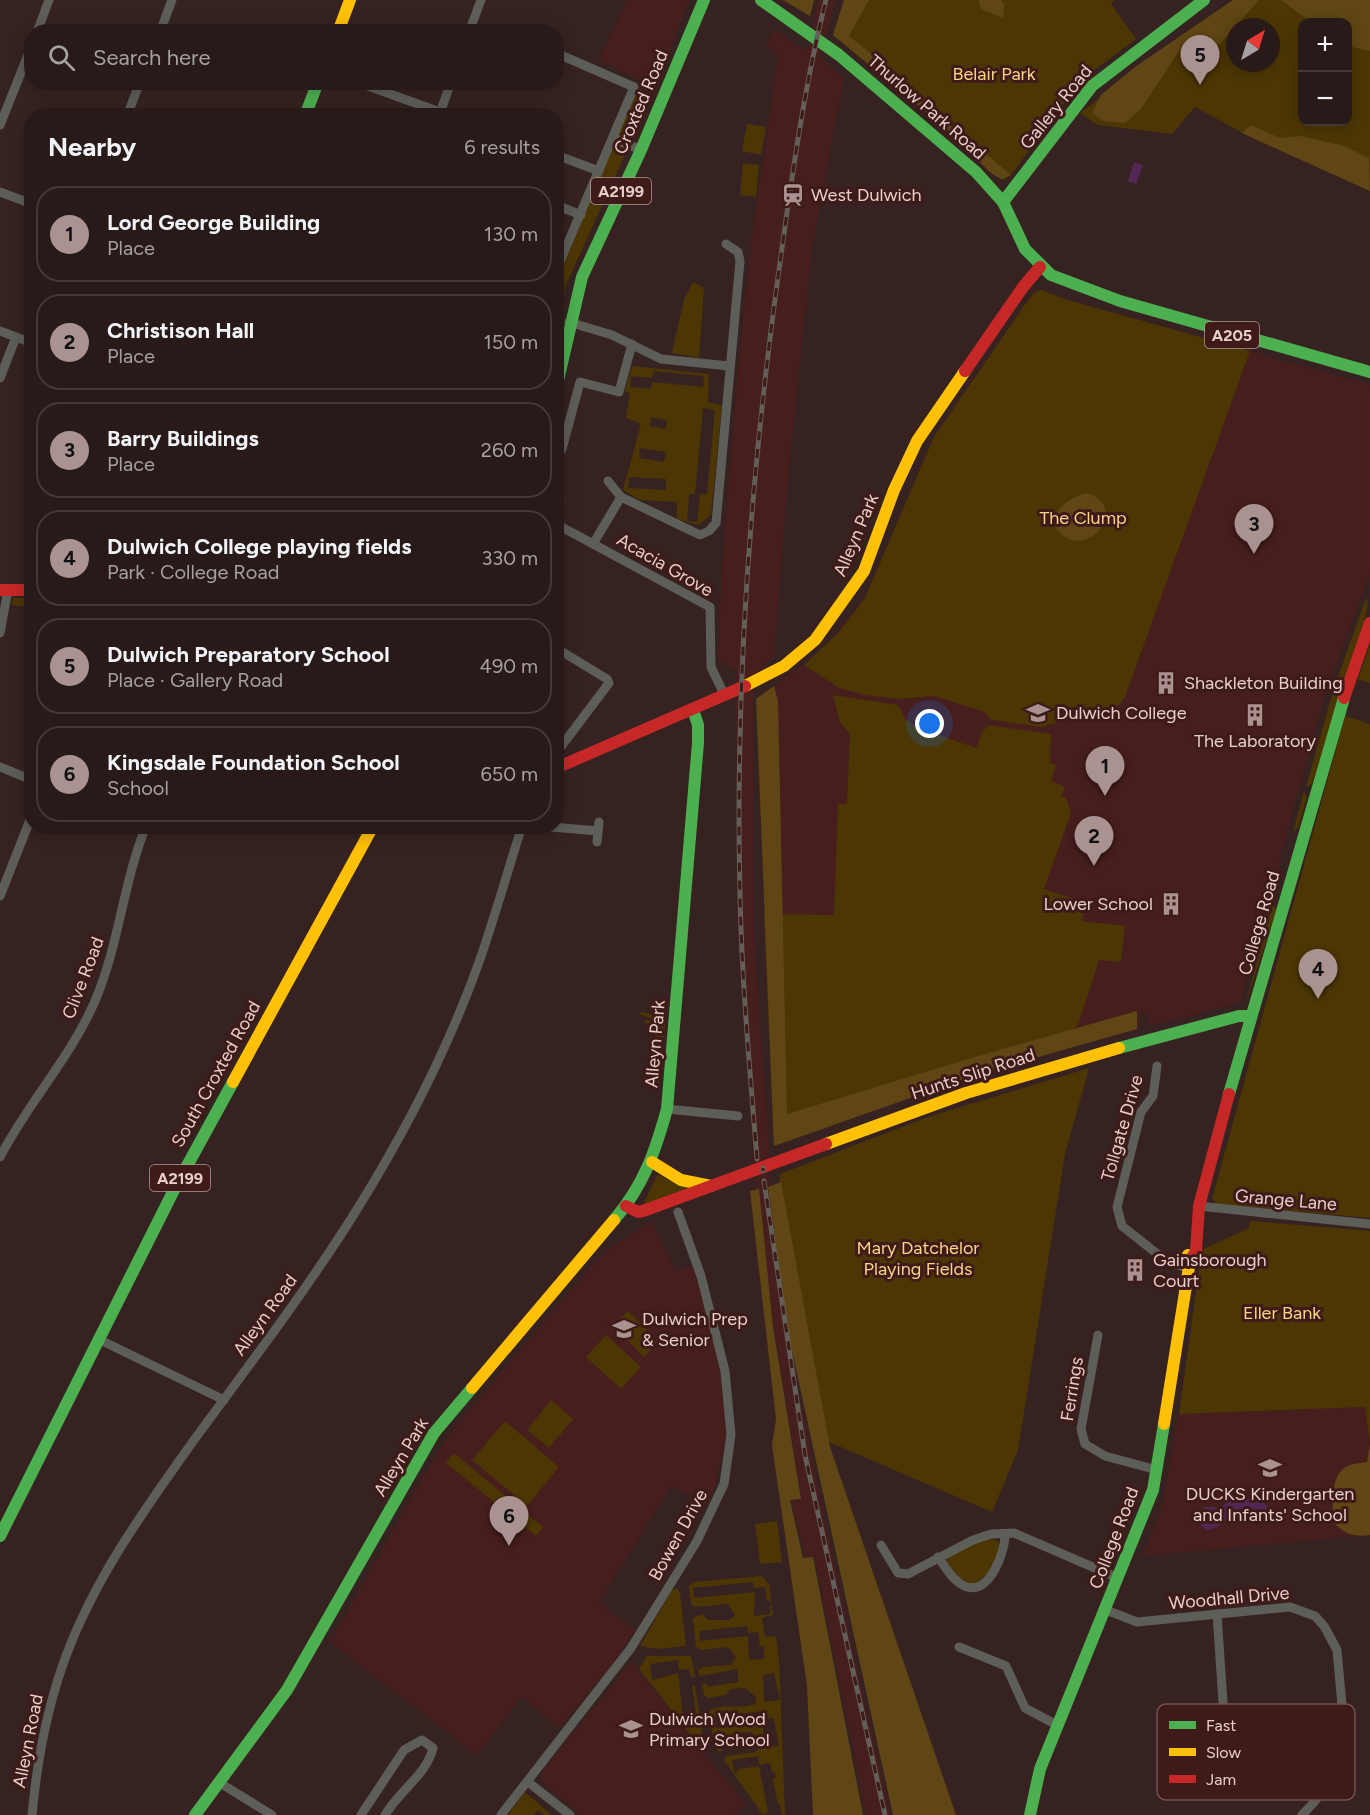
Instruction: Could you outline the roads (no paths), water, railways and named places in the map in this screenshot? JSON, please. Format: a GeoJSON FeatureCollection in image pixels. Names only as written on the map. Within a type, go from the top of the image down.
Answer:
{"type":"FeatureCollection","features":[{"type":"Feature","properties":{"kind":"main road"},"geometry":{"type":"LineString","coordinates":[[341,24],[350,0]]}},
{"type":"Feature","properties":{"kind":"main road","name":"Croxted Road"},"geometry":{"type":"LineString","coordinates":[[564,335],[588,261],[641,150],[704,0]]}},
{"type":"Feature","properties":{"kind":"main road","name":"Thurlow Park Road"},"geometry":{"type":"LineString","coordinates":[[761,0],[839,55],[962,160],[1003,202],[1025,249],[1040,267]]}},
{"type":"Feature","properties":{"kind":"main road","name":"Gallery Road"},"geometry":{"type":"LineString","coordinates":[[1003,202],[1092,86],[1204,0]]}},
{"type":"Feature","properties":{"kind":"main road"},"geometry":{"type":"LineString","coordinates":[[308,108],[315,90]]}},
{"type":"Feature","properties":{"kind":"main road","name":"A205"},"geometry":{"type":"LineString","coordinates":[[1040,267],[1075,286],[1120,301],[1370,372]]}},
{"type":"Feature","properties":{"kind":"main road","name":"Alleyn Park"},"geometry":{"type":"LineString","coordinates":[[195,1815],[287,1690],[434,1433],[626,1206],[652,1162],[667,1109],[676,1026],[698,743],[698,725],[693,710],[725,696],[801,655],[838,611],[864,571],[894,490],[917,441],[949,393],[991,338],[1023,287],[1040,267]]}},
{"type":"Feature","properties":{"kind":"main road"},"geometry":{"type":"LineString","coordinates":[[4,590],[24,590]]}},
{"type":"Feature","properties":{"kind":"main road","name":"College Road"},"geometry":{"type":"LineString","coordinates":[[1030,1815],[1040,1769],[1151,1496],[1189,1265],[1190,1239],[1195,1235],[1199,1206],[1250,1016],[1336,721],[1369,628]]}},
{"type":"Feature","properties":{"kind":"main road"},"geometry":{"type":"LineString","coordinates":[[564,765],[693,710]]}},
{"type":"Feature","properties":{"kind":"main road","name":"South Croxted Road"},"geometry":{"type":"LineString","coordinates":[[0,1536],[176,1186],[369,834]]}},
{"type":"Feature","properties":{"kind":"main road","name":"Hunts Slip Road"},"geometry":{"type":"LineString","coordinates":[[626,1206],[638,1212],[643,1211],[977,1090],[1163,1036],[1239,1016],[1250,1016]]}},
{"type":"Feature","properties":{"kind":"main road"},"geometry":{"type":"LineString","coordinates":[[652,1162],[681,1180],[713,1187]]}},
{"type":"Feature","properties":{"kind":"street"},"geometry":{"type":"LineString","coordinates":[[40,24],[49,0]]}},
{"type":"Feature","properties":{"kind":"street"},"geometry":{"type":"LineString","coordinates":[[163,24],[172,0]]}},
{"type":"Feature","properties":{"kind":"street"},"geometry":{"type":"LineString","coordinates":[[472,24],[480,0]]}},
{"type":"Feature","properties":{"kind":"street"},"geometry":{"type":"LineString","coordinates":[[564,56],[634,87],[581,214],[564,244]]}},
{"type":"Feature","properties":{"kind":"street"},"geometry":{"type":"LineString","coordinates":[[0,125],[24,65]]}},
{"type":"Feature","properties":{"kind":"street"},"geometry":{"type":"LineString","coordinates":[[130,108],[137,90]]}},
{"type":"Feature","properties":{"kind":"street"},"geometry":{"type":"LineString","coordinates":[[378,90],[424,108]]}},
{"type":"Feature","properties":{"kind":"street"},"geometry":{"type":"LineString","coordinates":[[442,108],[448,90]]}},
{"type":"Feature","properties":{"kind":"street"},"geometry":{"type":"LineString","coordinates":[[613,138],[641,150]]}},
{"type":"Feature","properties":{"kind":"street"},"geometry":{"type":"LineString","coordinates":[[564,158],[599,171]]}},
{"type":"Feature","properties":{"kind":"street"},"geometry":{"type":"LineString","coordinates":[[0,192],[24,201]]}},
{"type":"Feature","properties":{"kind":"street"},"geometry":{"type":"LineString","coordinates":[[564,208],[581,214]]}},
{"type":"Feature","properties":{"kind":"street"},"geometry":{"type":"LineString","coordinates":[[608,482],[621,497],[700,535],[709,531],[716,523],[740,261],[738,252],[726,244]]}},
{"type":"Feature","properties":{"kind":"street"},"geometry":{"type":"LineString","coordinates":[[570,322],[612,335],[661,359],[729,366]]}},
{"type":"Feature","properties":{"kind":"street"},"geometry":{"type":"LineString","coordinates":[[0,331],[24,340]]}},
{"type":"Feature","properties":{"kind":"street"},"geometry":{"type":"LineString","coordinates":[[0,378],[16,337]]}},
{"type":"Feature","properties":{"kind":"street"},"geometry":{"type":"LineString","coordinates":[[564,442],[580,382],[619,392],[632,344]]}},
{"type":"Feature","properties":{"kind":"street"},"geometry":{"type":"LineString","coordinates":[[593,544],[621,497]]}},
{"type":"Feature","properties":{"kind":"street","name":"Acacia Grove"},"geometry":{"type":"LineString","coordinates":[[564,528],[710,607],[711,667],[725,696]]}},
{"type":"Feature","properties":{"kind":"street"},"geometry":{"type":"LineString","coordinates":[[0,633],[4,590]]}},
{"type":"Feature","properties":{"kind":"street"},"geometry":{"type":"LineString","coordinates":[[564,653],[607,679],[609,683],[564,743]]}},
{"type":"Feature","properties":{"kind":"street"},"geometry":{"type":"LineString","coordinates":[[0,767],[24,777]]}},
{"type":"Feature","properties":{"kind":"street"},"geometry":{"type":"LineString","coordinates":[[564,826],[598,827],[597,842]]}},
{"type":"Feature","properties":{"kind":"street"},"geometry":{"type":"LineString","coordinates":[[0,896],[24,834]]}},
{"type":"Feature","properties":{"kind":"street","name":"Clive Road"},"geometry":{"type":"LineString","coordinates":[[0,1157],[80,1031],[95,1002],[109,962],[143,834]]}},
{"type":"Feature","properties":{"kind":"street","name":"Alleyn Road"},"geometry":{"type":"LineString","coordinates":[[32,1815],[44,1733],[58,1678],[79,1624],[122,1542],[293,1306],[336,1243],[390,1154],[423,1090],[477,968],[519,834]]}},
{"type":"Feature","properties":{"kind":"street","name":"Tollgate Drive"},"geometry":{"type":"LineString","coordinates":[[1156,1066],[1153,1096],[1141,1112],[1117,1207],[1118,1218],[1122,1226],[1165,1260],[1189,1265]]}},
{"type":"Feature","properties":{"kind":"street"},"geometry":{"type":"LineString","coordinates":[[667,1109],[738,1116]]}},
{"type":"Feature","properties":{"kind":"street"},"geometry":{"type":"LineString","coordinates":[[0,1135],[8,1142]]}},
{"type":"Feature","properties":{"kind":"street","name":"Grange Lane"},"geometry":{"type":"LineString","coordinates":[[1199,1206],[1230,1212],[1370,1224]]}},
{"type":"Feature","properties":{"kind":"street","name":"Bowen Drive"},"geometry":{"type":"LineString","coordinates":[[501,1815],[631,1648],[697,1541],[724,1484],[731,1435],[725,1371],[689,1222],[678,1212]]}},
{"type":"Feature","properties":{"kind":"street","name":"Ferrings"},"geometry":{"type":"LineString","coordinates":[[1098,1335],[1082,1430],[1085,1444],[1105,1456],[1157,1470]]}},
{"type":"Feature","properties":{"kind":"street"},"geometry":{"type":"LineString","coordinates":[[98,1339],[224,1400]]}},
{"type":"Feature","properties":{"kind":"street"},"geometry":{"type":"LineString","coordinates":[[881,1545],[898,1573],[908,1575],[938,1557],[992,1534],[1019,1533],[1118,1578]]}},
{"type":"Feature","properties":{"kind":"street"},"geometry":{"type":"LineString","coordinates":[[938,1557],[952,1577],[964,1586],[975,1588],[983,1585],[997,1565],[1005,1546],[1005,1535]]}},
{"type":"Feature","properties":{"kind":"street","name":"Woodhall Drive"},"geometry":{"type":"LineString","coordinates":[[1106,1610],[1137,1622],[1290,1606],[1303,1610],[1315,1616],[1324,1626],[1337,1650],[1342,1704]]}},
{"type":"Feature","properties":{"kind":"street"},"geometry":{"type":"LineString","coordinates":[[1217,1614],[1224,1704]]}},
{"type":"Feature","properties":{"kind":"street"},"geometry":{"type":"LineString","coordinates":[[960,1647],[1006,1666],[1024,1708],[1058,1725]]}},
{"type":"Feature","properties":{"kind":"street"},"geometry":{"type":"LineString","coordinates":[[361,1815],[404,1750],[422,1740],[434,1748],[430,1761],[399,1794],[385,1815]]}},
{"type":"Feature","properties":{"kind":"street"},"geometry":{"type":"LineString","coordinates":[[528,1782],[570,1815]]}},
{"type":"Feature","properties":{"kind":"street"},"geometry":{"type":"LineString","coordinates":[[220,1783],[272,1815]]}},
{"type":"Feature","properties":{"kind":"street","name":"Woodhall Drive"},"geometry":{"type":"LineString","coordinates":[[1302,1815],[1315,1800]]}},
{"type":"Feature","properties":{"kind":"railway"},"geometry":{"type":"LineString","coordinates":[[757,1159],[744,995],[740,896],[742,663],[752,508],[768,354],[804,103],[826,0]]}},
{"type":"Feature","properties":{"kind":"railway"},"geometry":{"type":"LineString","coordinates":[[764,1181],[805,1455],[885,1815]]}},
{"type":"Feature","properties":{"kind":"place","name":"Dulwich Preparatory School"},"geometry":{"type":"Point","coordinates":[1200,85]}},
{"type":"Feature","properties":{"kind":"place","name":"West Dulwich"},"geometry":{"type":"Point","coordinates":[793,195]}},
{"type":"Feature","properties":{"kind":"place","name":"Barry Buildings"},"geometry":{"type":"Point","coordinates":[1254,554]}},
{"type":"Feature","properties":{"kind":"place","name":"Shackleton Building"},"geometry":{"type":"Point","coordinates":[1166,683]}},
{"type":"Feature","properties":{"kind":"place","name":"Dulwich College"},"geometry":{"type":"Point","coordinates":[1038,713]}},
{"type":"Feature","properties":{"kind":"place","name":"The Laboratory"},"geometry":{"type":"Point","coordinates":[1255,715]}},
{"type":"Feature","properties":{"kind":"place","name":"Lord George Building"},"geometry":{"type":"Point","coordinates":[1105,796]}},
{"type":"Feature","properties":{"kind":"place","name":"Christison Hall"},"geometry":{"type":"Point","coordinates":[1094,866]}},
{"type":"Feature","properties":{"kind":"place","name":"Lower School"},"geometry":{"type":"Point","coordinates":[1171,904]}},
{"type":"Feature","properties":{"kind":"place","name":"Dulwich College playing fields"},"geometry":{"type":"Point","coordinates":[1318,999]}},
{"type":"Feature","properties":{"kind":"place","name":"Gainsborough Court"},"geometry":{"type":"Point","coordinates":[1135,1270]}},
{"type":"Feature","properties":{"kind":"place","name":"Dulwich Prep & Senior"},"geometry":{"type":"Point","coordinates":[624,1329]}},
{"type":"Feature","properties":{"kind":"place","name":"DUCKS Kindergarten and Infants' School"},"geometry":{"type":"Point","coordinates":[1270,1468]}},
{"type":"Feature","properties":{"kind":"place","name":"Kingsdale Foundation School"},"geometry":{"type":"Point","coordinates":[509,1546]}},
{"type":"Feature","properties":{"kind":"place","name":"Dulwich Wood Primary School"},"geometry":{"type":"Point","coordinates":[631,1729]}},
{"type":"Feature","properties":{"kind":"park label","name":"Belair Park"},"geometry":{"type":"Point","coordinates":[994,74]}},
{"type":"Feature","properties":{"kind":"park label","name":"The Clump"},"geometry":{"type":"Point","coordinates":[1083,518]}},
{"type":"Feature","properties":{"kind":"park label","name":"Mary Datchelor Playing Fields"},"geometry":{"type":"Point","coordinates":[918,1258]}},
{"type":"Feature","properties":{"kind":"park label","name":"Eller Bank"},"geometry":{"type":"Point","coordinates":[1282,1313]}}]}
